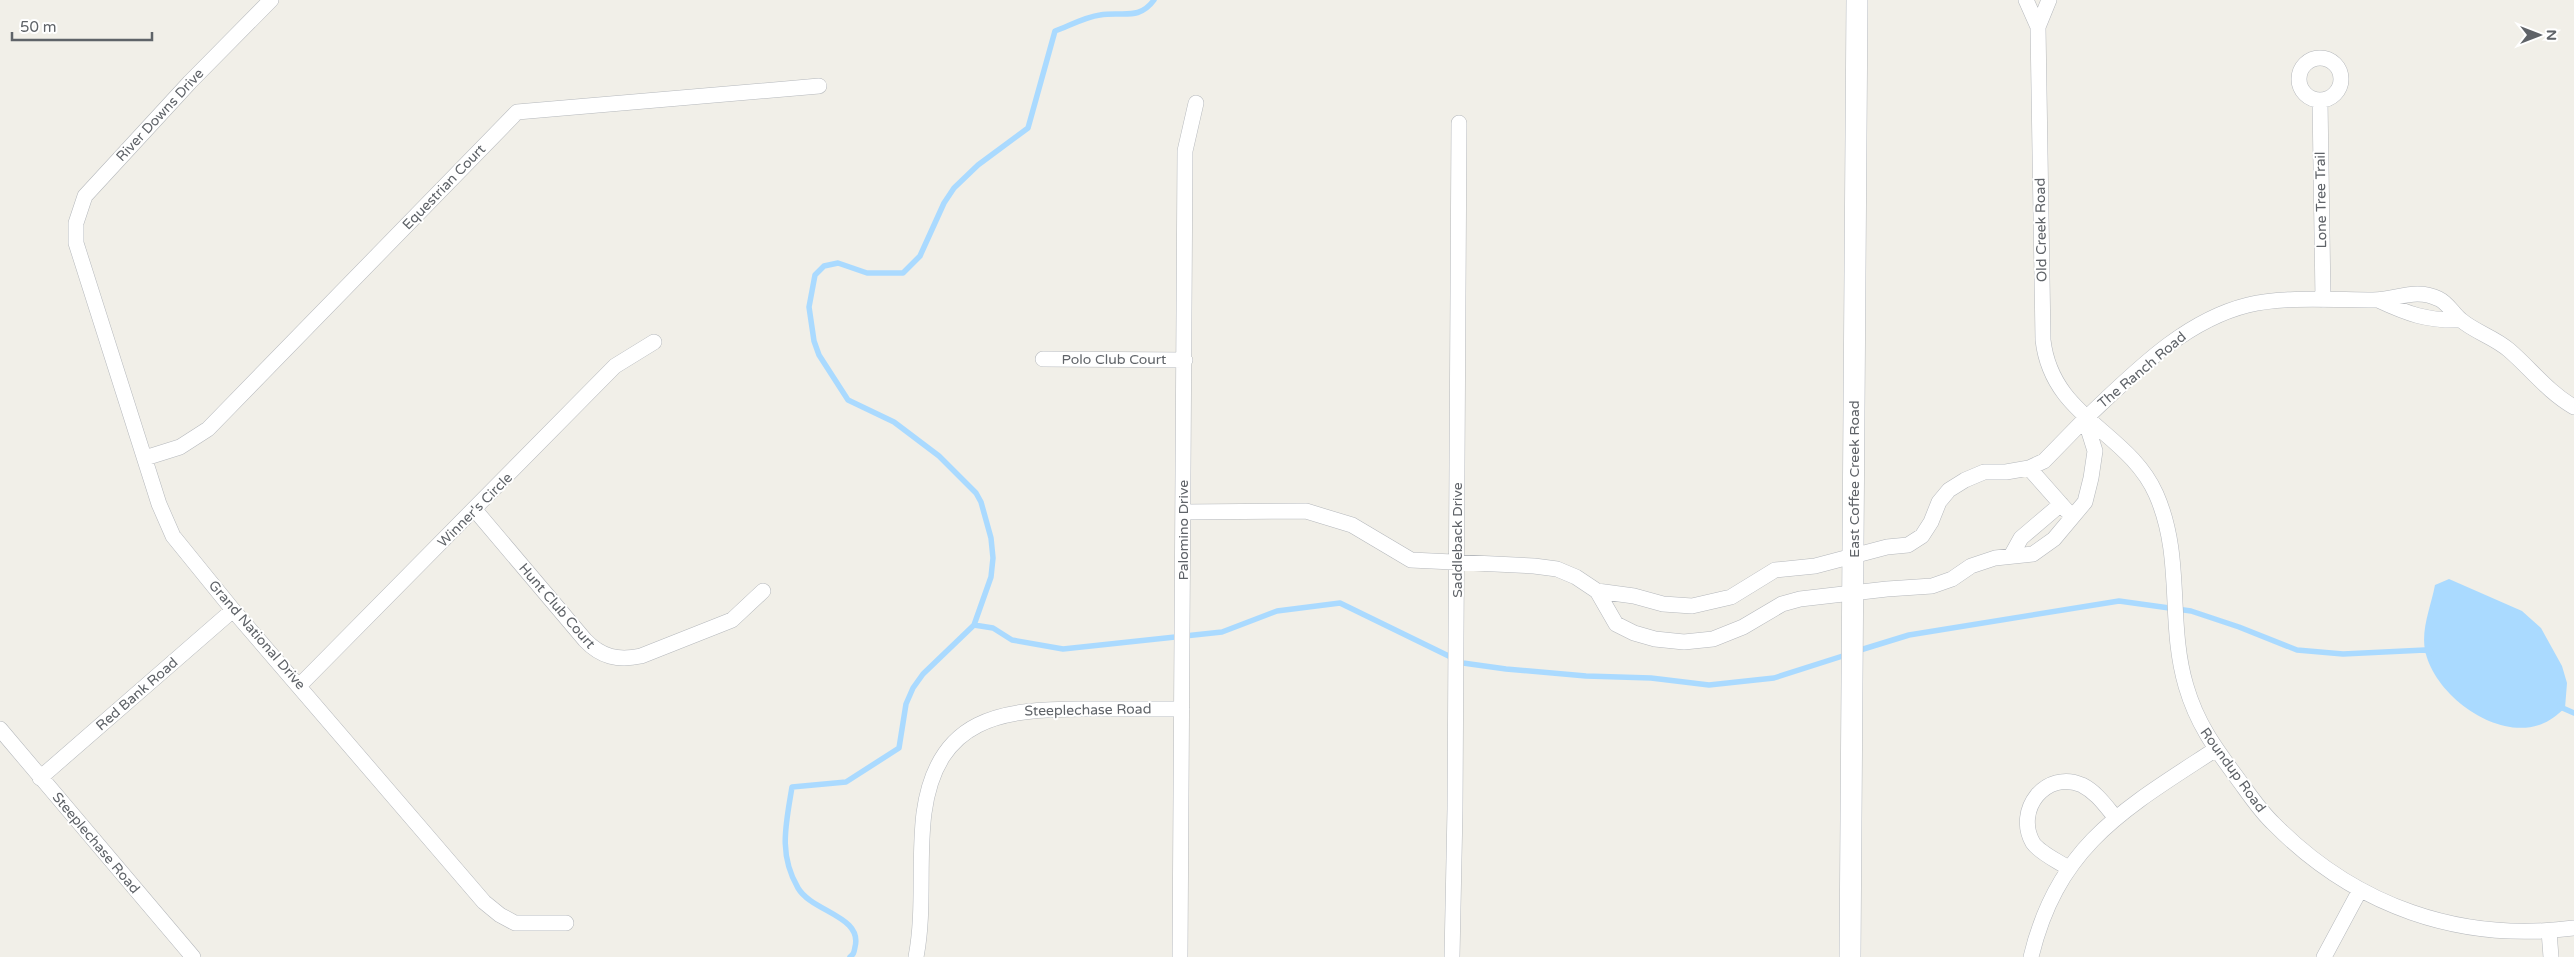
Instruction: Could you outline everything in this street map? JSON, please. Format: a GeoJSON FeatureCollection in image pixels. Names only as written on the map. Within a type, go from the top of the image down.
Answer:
{"type":"FeatureCollection","features":[{"type":"Feature","properties":{"kind":"street","name":"River Downs Drive"},"geometry":{"type":"LineString","coordinates":[[76,243],[76,223],[84,196],[190,82],[271,0]]}},
{"type":"Feature","properties":{"kind":"street","name":"East Coffee Creek Road"},"geometry":{"type":"LineString","coordinates":[[1850,957],[1856,0]]}},
{"type":"Feature","properties":{"kind":"street","name":"Old Creek Road"},"geometry":{"type":"LineString","coordinates":[[2026,0],[2038,28],[2044,347],[2046,361],[2051,374],[2085,419]]}},
{"type":"Feature","properties":{"kind":"street","name":"Old Creek Road"},"geometry":{"type":"LineString","coordinates":[[2038,28],[2049,0]]}},
{"type":"Feature","properties":{"kind":"street","name":"Equestrian Court"},"geometry":{"type":"LineString","coordinates":[[145,458],[180,448],[208,430],[517,112],[819,86]]}},
{"type":"Feature","properties":{"kind":"street","name":"Lone Tree Trail"},"geometry":{"type":"LineString","coordinates":[[2320,100],[2323,300]]}},
{"type":"Feature","properties":{"kind":"street","name":"Palomino Drive"},"geometry":{"type":"LineString","coordinates":[[1180,957],[1184,151],[1196,103]]}},
{"type":"Feature","properties":{"kind":"street","name":"Saddleback Drive"},"geometry":{"type":"LineString","coordinates":[[1452,957],[1457,562],[1459,123]]}},
{"type":"Feature","properties":{"kind":"street","name":"Grand National Drive"},"geometry":{"type":"LineString","coordinates":[[76,243],[145,458],[173,536],[484,902],[514,923],[566,922]]}},
{"type":"Feature","properties":{"kind":"street","name":"The Ranch Road"},"geometry":{"type":"LineString","coordinates":[[1597,591],[1634,596],[1663,604],[1692,606],[1731,597],[1775,570],[1815,566],[1854,555],[1908,545],[1922,536],[1940,502],[1949,490],[1965,480],[1984,472],[2006,472],[2029,468],[2044,461],[2085,419],[2168,344],[2198,325],[2249,305],[2323,300],[2378,300],[2409,293],[2428,294],[2442,300],[2461,320],[2508,349],[2536,377],[2573,404]]}},
{"type":"Feature","properties":{"kind":"street","name":"The Ranch Road"},"geometry":{"type":"LineString","coordinates":[[2378,300],[2420,318],[2437,321],[2461,320]]}},
{"type":"Feature","properties":{"kind":"street","name":"Winner's Circle"},"geometry":{"type":"LineString","coordinates":[[300,685],[475,510],[615,366],[654,342]]}},
{"type":"Feature","properties":{"kind":"street","name":"Polo Club Court"},"geometry":{"type":"LineString","coordinates":[[1043,359],[1184,360]]}},
{"type":"Feature","properties":{"kind":"street","name":"The Ranch Road"},"geometry":{"type":"LineString","coordinates":[[1597,591],[1616,624],[1634,633],[1655,639],[1684,642],[1713,639],[1743,627],[1782,604],[1800,599],[1932,586],[1952,579],[1972,566],[2011,556],[2033,554],[2054,539],[2085,502],[2092,478],[2095,451],[2085,419]]}},
{"type":"Feature","properties":{"kind":"street","name":"Roundup Road"},"geometry":{"type":"LineString","coordinates":[[2085,419],[2123,450],[2147,475],[2164,514],[2171,540],[2174,565],[2175,631],[2179,660],[2195,712],[2202,729],[2272,823],[2328,870],[2360,890],[2400,909],[2461,927],[2513,932],[2574,928]]}},
{"type":"Feature","properties":{"kind":"street"},"geometry":{"type":"LineString","coordinates":[[2029,468],[2073,518]]}},
{"type":"Feature","properties":{"kind":"street"},"geometry":{"type":"LineString","coordinates":[[2011,556],[2021,538],[2061,504]]}},
{"type":"Feature","properties":{"kind":"street","name":"Hunt Club Court"},"geometry":{"type":"LineString","coordinates":[[475,510],[585,640],[599,653],[607,656],[625,659],[641,656],[732,620],[763,590]]}},
{"type":"Feature","properties":{"kind":"street"},"geometry":{"type":"LineString","coordinates":[[1183,512],[1306,511],[1352,525],[1411,560],[1534,566],[1557,570],[1576,577],[1597,591]]}},
{"type":"Feature","properties":{"kind":"street","name":"Red Bank Road"},"geometry":{"type":"LineString","coordinates":[[40,778],[234,610]]}},
{"type":"Feature","properties":{"kind":"street","name":"Steeplechase Road"},"geometry":{"type":"LineString","coordinates":[[916,957],[924,814],[929,788],[937,769],[947,751],[958,738],[985,722],[1021,710],[1182,709]]}},
{"type":"Feature","properties":{"kind":"street","name":"Steeplechase Road"},"geometry":{"type":"LineString","coordinates":[[0,729],[193,957]]}},
{"type":"Feature","properties":{"kind":"street"},"geometry":{"type":"LineString","coordinates":[[2031,957],[2044,916],[2068,868],[2115,817],[2216,749]]}},
{"type":"Feature","properties":{"kind":"street"},"geometry":{"type":"LineString","coordinates":[[2068,868],[2034,844],[2028,830],[2027,814],[2032,801],[2041,791],[2053,784],[2066,782],[2081,784],[2093,792],[2115,817]]}},
{"type":"Feature","properties":{"kind":"street"},"geometry":{"type":"LineString","coordinates":[[2324,957],[2360,890]]}},
{"type":"Feature","properties":{"kind":"street"},"geometry":{"type":"LineString","coordinates":[[2549,931],[2551,957]]}},
{"type":"Feature","properties":{"kind":"water"},"geometry":{"type":"Polygon","coordinates":[[[2449,579],[2522,611],[2541,628],[2562,666],[2567,683],[2565,708],[2556,716],[2539,725],[2522,728],[2503,726],[2485,719],[2468,709],[2453,697],[2440,682],[2430,666],[2425,650],[2424,634],[2435,585],[2449,579]]]}},
{"type":"Feature","properties":{"kind":"waterway"},"geometry":{"type":"LineString","coordinates":[[850,957],[854,953],[855,947],[855,937],[851,928],[844,921],[805,896],[798,888],[792,875],[788,863],[785,839],[792,787],[846,782],[899,748],[906,704],[913,688],[923,674],[974,625],[991,577],[993,558],[991,538],[981,502],[976,493],[939,456],[894,422],[848,400],[819,355],[814,341],[809,307],[815,275],[824,266],[838,263],[867,273],[903,273],[920,256],[944,203],[954,188],[978,165],[1028,128],[1055,31],[1094,16],[1136,13],[1148,7],[1154,0]]}},
{"type":"Feature","properties":{"kind":"waterway"},"geometry":{"type":"LineString","coordinates":[[1857,651],[1909,635],[2119,601],[2191,611],[2239,627],[2297,650],[2343,654],[2425,650],[2432,653]]}},
{"type":"Feature","properties":{"kind":"waterway"},"geometry":{"type":"LineString","coordinates":[[974,625],[993,628],[1012,640],[1063,649],[1222,632],[1277,611],[1340,603],[1463,663],[1506,669],[1586,676],[1651,678],[1709,685],[1774,678],[1849,654]]}},
{"type":"Feature","properties":{"kind":"waterway"},"geometry":{"type":"LineString","coordinates":[[2558,706],[2574,713]]}}]}
